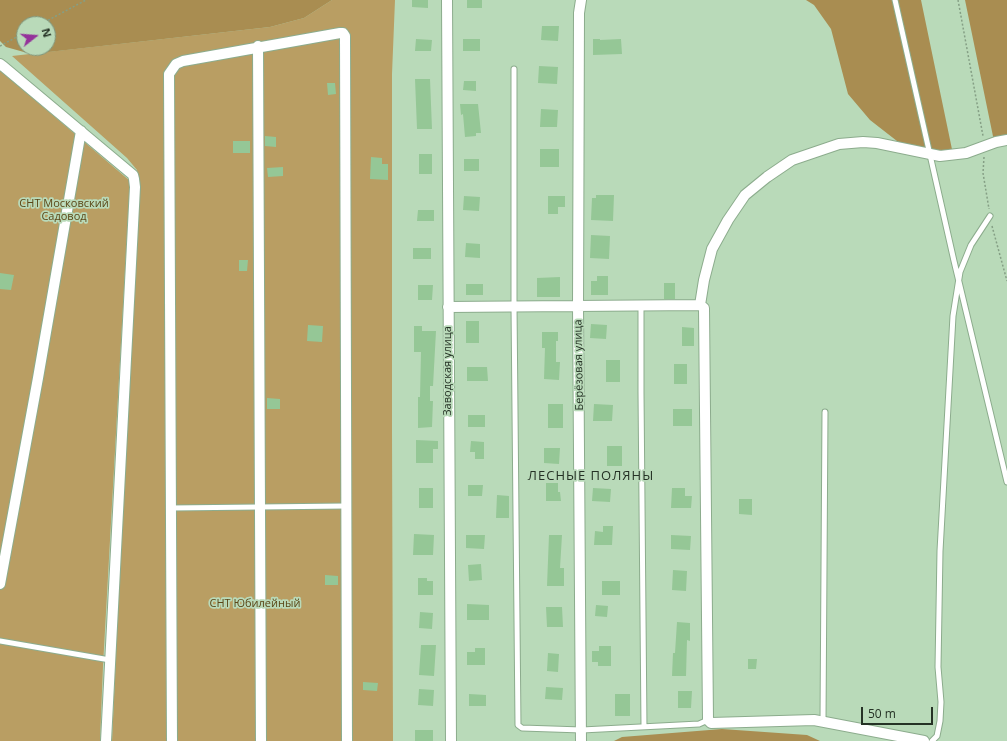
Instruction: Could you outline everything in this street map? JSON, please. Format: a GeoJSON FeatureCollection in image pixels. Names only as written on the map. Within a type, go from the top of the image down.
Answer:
{"type":"FeatureCollection","features":[{"type":"Feature","properties":{"kind":"street","name":"Заводская улица"},"geometry":{"type":"LineString","coordinates":[[447,0],[451,741]]}},
{"type":"Feature","properties":{"kind":"street","name":"Берёзовая улица"},"geometry":{"type":"LineString","coordinates":[[581,0],[579,13],[578,306],[581,741]]}},
{"type":"Feature","properties":{"kind":"street"},"geometry":{"type":"LineString","coordinates":[[172,741],[169,74],[176,64],[183,61],[258,46],[343,33],[346,36],[347,741]]}},
{"type":"Feature","properties":{"kind":"street"},"geometry":{"type":"LineString","coordinates":[[258,46],[261,741]]}},
{"type":"Feature","properties":{"kind":"street"},"geometry":{"type":"LineString","coordinates":[[0,64],[133,175],[135,187],[106,741]]}},
{"type":"Feature","properties":{"kind":"street"},"geometry":{"type":"LineString","coordinates":[[0,584],[81,131]]}},
{"type":"Feature","properties":{"kind":"street"},"geometry":{"type":"LineString","coordinates":[[700,305],[704,280],[712,250],[728,220],[745,195],[767,177],[792,160],[839,144],[863,142],[877,143],[940,156],[966,153],[1007,140]]}},
{"type":"Feature","properties":{"kind":"street"},"geometry":{"type":"LineString","coordinates":[[448,307],[700,305],[704,308],[708,720],[711,723],[814,720],[924,741]]}},
{"type":"Feature","properties":{"kind":"lane"},"geometry":{"type":"LineString","coordinates":[[895,0],[958,281],[1007,482]]}},
{"type":"Feature","properties":{"kind":"lane"},"geometry":{"type":"LineString","coordinates":[[514,69],[514,306],[518,725],[522,728],[582,730],[698,724],[708,720]]}},
{"type":"Feature","properties":{"kind":"lane"},"geometry":{"type":"LineString","coordinates":[[932,741],[937,736],[941,702],[938,667],[940,551],[953,316],[960,272],[971,245],[990,216]]}},
{"type":"Feature","properties":{"kind":"lane"},"geometry":{"type":"LineString","coordinates":[[641,306],[640,392],[644,727]]}},
{"type":"Feature","properties":{"kind":"lane"},"geometry":{"type":"LineString","coordinates":[[823,721],[825,412]]}},
{"type":"Feature","properties":{"kind":"lane"},"geometry":{"type":"LineString","coordinates":[[171,508],[346,506]]}},
{"type":"Feature","properties":{"kind":"lane"},"geometry":{"type":"LineString","coordinates":[[0,641],[110,660]]}},
{"type":"Feature","properties":{"kind":"path"},"geometry":{"type":"LineString","coordinates":[[56,16],[86,0]]}},
{"type":"Feature","properties":{"kind":"path"},"geometry":{"type":"LineString","coordinates":[[958,0],[985,146]]}},
{"type":"Feature","properties":{"kind":"path"},"geometry":{"type":"LineString","coordinates":[[0,46],[16,37]]}},
{"type":"Feature","properties":{"kind":"green space","name":"СНТ Юбилейный"},"geometry":{"type":"Polygon","coordinates":[[[332,0],[395,0],[392,74],[393,741],[112,741],[139,182],[137,170],[127,158],[12,56],[56,56],[56,51],[270,27],[304,18],[332,0]]]}},
{"type":"Feature","properties":{"kind":"green space","name":"СНТ Московский Садовод"},"geometry":{"type":"Polygon","coordinates":[[[0,66],[7,76],[130,181],[100,741],[0,741],[0,66]]]}},
{"type":"Feature","properties":{"kind":"shaded area"},"geometry":{"type":"Polygon","coordinates":[[[0,0],[332,0],[304,18],[270,27],[56,51],[56,16],[16,16],[16,50],[6,47],[0,41],[0,0]]]}},
{"type":"Feature","properties":{"kind":"shaded area"},"geometry":{"type":"Polygon","coordinates":[[[806,0],[921,0],[954,159],[934,161],[897,141],[870,120],[848,94],[831,29],[814,5],[806,0]]]}},
{"type":"Feature","properties":{"kind":"shaded area"},"geometry":{"type":"Polygon","coordinates":[[[965,0],[1007,0],[1007,146],[995,146],[965,0]]]}},
{"type":"Feature","properties":{"kind":"shaded area"},"geometry":{"type":"Polygon","coordinates":[[[722,729],[807,735],[820,741],[614,741],[622,737],[722,729]]]}},
{"type":"Feature","properties":{"kind":"building"},"geometry":{"type":"Polygon","coordinates":[[[412,0],[428,0],[428,8],[412,7],[412,0]]]}},
{"type":"Feature","properties":{"kind":"building"},"geometry":{"type":"Polygon","coordinates":[[[467,0],[482,0],[482,8],[467,8],[467,0]]]}},
{"type":"Feature","properties":{"kind":"building"},"geometry":{"type":"Polygon","coordinates":[[[542,26],[559,26],[558,41],[541,40],[542,26]]]}},
{"type":"Feature","properties":{"kind":"building"},"geometry":{"type":"Polygon","coordinates":[[[416,39],[432,40],[431,51],[415,51],[416,39]]]}},
{"type":"Feature","properties":{"kind":"building"},"geometry":{"type":"Polygon","coordinates":[[[463,39],[480,39],[480,51],[463,51],[463,39]]]}},
{"type":"Feature","properties":{"kind":"building"},"geometry":{"type":"Polygon","coordinates":[[[593,39],[621,39],[622,54],[593,55],[593,39]]]}},
{"type":"Feature","properties":{"kind":"building"},"geometry":{"type":"Polygon","coordinates":[[[539,66],[558,67],[557,84],[538,83],[539,66]]]}},
{"type":"Feature","properties":{"kind":"building"},"geometry":{"type":"Polygon","coordinates":[[[415,79],[430,79],[432,129],[417,129],[415,79]]]}},
{"type":"Feature","properties":{"kind":"building"},"geometry":{"type":"Polygon","coordinates":[[[464,81],[476,81],[476,91],[463,90],[464,81]]]}},
{"type":"Feature","properties":{"kind":"building"},"geometry":{"type":"Polygon","coordinates":[[[327,83],[335,83],[336,94],[328,95],[327,83]]]}},
{"type":"Feature","properties":{"kind":"building"},"geometry":{"type":"Polygon","coordinates":[[[460,104],[478,104],[481,133],[476,133],[476,136],[465,137],[463,114],[461,115],[460,104]]]}},
{"type":"Feature","properties":{"kind":"building"},"geometry":{"type":"Polygon","coordinates":[[[541,109],[558,110],[557,127],[540,127],[541,109]]]}},
{"type":"Feature","properties":{"kind":"building"},"geometry":{"type":"Polygon","coordinates":[[[265,136],[276,137],[276,147],[265,146],[265,136]]]}},
{"type":"Feature","properties":{"kind":"building"},"geometry":{"type":"Polygon","coordinates":[[[233,141],[250,141],[250,153],[233,153],[233,141]]]}},
{"type":"Feature","properties":{"kind":"building"},"geometry":{"type":"Polygon","coordinates":[[[540,149],[559,149],[559,167],[540,167],[540,149]]]}},
{"type":"Feature","properties":{"kind":"building"},"geometry":{"type":"Polygon","coordinates":[[[419,154],[432,154],[432,174],[419,174],[419,154]]]}},
{"type":"Feature","properties":{"kind":"building"},"geometry":{"type":"Polygon","coordinates":[[[371,157],[382,158],[382,164],[388,164],[388,180],[370,179],[371,157]]]}},
{"type":"Feature","properties":{"kind":"building"},"geometry":{"type":"Polygon","coordinates":[[[464,159],[479,159],[479,171],[464,171],[464,159]]]}},
{"type":"Feature","properties":{"kind":"building"},"geometry":{"type":"Polygon","coordinates":[[[283,167],[283,176],[268,177],[267,168],[283,167]]]}},
{"type":"Feature","properties":{"kind":"building"},"geometry":{"type":"Polygon","coordinates":[[[596,195],[614,195],[613,221],[591,220],[592,198],[596,198],[596,195]]]}},
{"type":"Feature","properties":{"kind":"building"},"geometry":{"type":"Polygon","coordinates":[[[464,196],[480,197],[479,211],[463,210],[464,196]]]}},
{"type":"Feature","properties":{"kind":"building"},"geometry":{"type":"Polygon","coordinates":[[[548,196],[565,196],[565,207],[558,207],[558,214],[548,214],[548,196]]]}},
{"type":"Feature","properties":{"kind":"building"},"geometry":{"type":"Polygon","coordinates":[[[418,210],[434,210],[434,221],[417,221],[418,210]]]}},
{"type":"Feature","properties":{"kind":"building"},"geometry":{"type":"Polygon","coordinates":[[[591,235],[610,236],[609,259],[590,258],[591,235]]]}},
{"type":"Feature","properties":{"kind":"building"},"geometry":{"type":"Polygon","coordinates":[[[466,243],[480,244],[480,258],[465,257],[466,243]]]}},
{"type":"Feature","properties":{"kind":"building"},"geometry":{"type":"Polygon","coordinates":[[[413,248],[431,248],[431,259],[413,259],[413,248]]]}},
{"type":"Feature","properties":{"kind":"building"},"geometry":{"type":"Polygon","coordinates":[[[239,260],[248,260],[247,271],[239,271],[239,260]]]}},
{"type":"Feature","properties":{"kind":"building"},"geometry":{"type":"Polygon","coordinates":[[[0,273],[14,275],[11,290],[0,289],[0,273]]]}},
{"type":"Feature","properties":{"kind":"building"},"geometry":{"type":"Polygon","coordinates":[[[597,276],[608,276],[608,295],[591,295],[591,281],[597,281],[597,276]]]}},
{"type":"Feature","properties":{"kind":"building"},"geometry":{"type":"Polygon","coordinates":[[[560,277],[560,297],[537,297],[537,278],[560,277]]]}},
{"type":"Feature","properties":{"kind":"building"},"geometry":{"type":"Polygon","coordinates":[[[664,283],[675,283],[675,299],[664,299],[664,283]]]}},
{"type":"Feature","properties":{"kind":"building"},"geometry":{"type":"Polygon","coordinates":[[[466,284],[483,284],[483,295],[466,295],[466,284]]]}},
{"type":"Feature","properties":{"kind":"building"},"geometry":{"type":"Polygon","coordinates":[[[418,285],[433,285],[432,300],[418,300],[418,285]]]}},
{"type":"Feature","properties":{"kind":"building"},"geometry":{"type":"Polygon","coordinates":[[[466,321],[479,321],[479,343],[466,343],[466,321]]]}},
{"type":"Feature","properties":{"kind":"building"},"geometry":{"type":"Polygon","coordinates":[[[591,324],[607,325],[606,339],[590,338],[591,324]]]}},
{"type":"Feature","properties":{"kind":"building"},"geometry":{"type":"Polygon","coordinates":[[[308,325],[323,326],[322,342],[307,341],[308,325]]]}},
{"type":"Feature","properties":{"kind":"building"},"geometry":{"type":"Polygon","coordinates":[[[414,326],[422,326],[422,331],[436,331],[433,386],[430,386],[430,401],[433,401],[432,427],[418,428],[418,397],[420,397],[421,352],[414,352],[414,326]]]}},
{"type":"Feature","properties":{"kind":"building"},"geometry":{"type":"Polygon","coordinates":[[[682,327],[694,328],[694,346],[682,346],[682,327]]]}},
{"type":"Feature","properties":{"kind":"building"},"geometry":{"type":"Polygon","coordinates":[[[542,332],[558,332],[558,341],[556,341],[556,362],[560,362],[559,380],[544,379],[545,348],[542,348],[542,332]]]}},
{"type":"Feature","properties":{"kind":"building"},"geometry":{"type":"Polygon","coordinates":[[[606,360],[620,360],[620,382],[606,382],[606,360]]]}},
{"type":"Feature","properties":{"kind":"building"},"geometry":{"type":"Polygon","coordinates":[[[674,364],[687,364],[687,384],[674,384],[674,364]]]}},
{"type":"Feature","properties":{"kind":"building"},"geometry":{"type":"Polygon","coordinates":[[[467,367],[487,367],[488,381],[467,381],[467,367]]]}},
{"type":"Feature","properties":{"kind":"building"},"geometry":{"type":"Polygon","coordinates":[[[267,398],[280,399],[280,409],[267,409],[267,398]]]}},
{"type":"Feature","properties":{"kind":"building"},"geometry":{"type":"Polygon","coordinates":[[[548,404],[563,404],[563,428],[548,428],[548,404]]]}},
{"type":"Feature","properties":{"kind":"building"},"geometry":{"type":"Polygon","coordinates":[[[594,404],[613,405],[612,421],[593,421],[594,404]]]}},
{"type":"Feature","properties":{"kind":"building"},"geometry":{"type":"Polygon","coordinates":[[[673,409],[692,409],[692,426],[673,426],[673,409]]]}},
{"type":"Feature","properties":{"kind":"building"},"geometry":{"type":"Polygon","coordinates":[[[468,415],[485,415],[485,427],[468,427],[468,415]]]}},
{"type":"Feature","properties":{"kind":"building"},"geometry":{"type":"Polygon","coordinates":[[[416,440],[438,441],[438,449],[433,449],[433,463],[416,463],[416,440]]]}},
{"type":"Feature","properties":{"kind":"building"},"geometry":{"type":"Polygon","coordinates":[[[471,441],[484,442],[484,459],[475,459],[475,452],[470,452],[471,441]]]}},
{"type":"Feature","properties":{"kind":"building"},"geometry":{"type":"Polygon","coordinates":[[[607,446],[622,446],[622,466],[607,466],[607,446]]]}},
{"type":"Feature","properties":{"kind":"building"},"geometry":{"type":"Polygon","coordinates":[[[544,448],[560,448],[559,464],[544,463],[544,448]]]}},
{"type":"Feature","properties":{"kind":"building"},"geometry":{"type":"Polygon","coordinates":[[[546,483],[558,483],[558,492],[560,492],[561,501],[546,501],[546,483]]]}},
{"type":"Feature","properties":{"kind":"building"},"geometry":{"type":"Polygon","coordinates":[[[468,485],[483,485],[482,496],[468,496],[468,485]]]}},
{"type":"Feature","properties":{"kind":"building"},"geometry":{"type":"Polygon","coordinates":[[[419,488],[433,488],[433,508],[419,508],[419,488]]]}},
{"type":"Feature","properties":{"kind":"building"},"geometry":{"type":"Polygon","coordinates":[[[593,488],[611,489],[610,502],[592,501],[593,488]]]}},
{"type":"Feature","properties":{"kind":"building"},"geometry":{"type":"Polygon","coordinates":[[[672,488],[685,488],[685,496],[692,496],[691,508],[671,508],[672,488]]]}},
{"type":"Feature","properties":{"kind":"building"},"geometry":{"type":"Polygon","coordinates":[[[497,495],[509,496],[509,518],[496,518],[497,495]]]}},
{"type":"Feature","properties":{"kind":"building"},"geometry":{"type":"Polygon","coordinates":[[[739,499],[752,499],[752,515],[739,514],[739,499]]]}},
{"type":"Feature","properties":{"kind":"building"},"geometry":{"type":"Polygon","coordinates":[[[603,526],[613,526],[612,545],[594,545],[595,531],[603,532],[603,526]]]}},
{"type":"Feature","properties":{"kind":"building"},"geometry":{"type":"Polygon","coordinates":[[[414,534],[434,535],[433,555],[413,555],[414,534]]]}},
{"type":"Feature","properties":{"kind":"building"},"geometry":{"type":"Polygon","coordinates":[[[466,535],[485,535],[484,549],[466,548],[466,535]]]}},
{"type":"Feature","properties":{"kind":"building"},"geometry":{"type":"Polygon","coordinates":[[[549,535],[562,535],[560,568],[564,568],[564,586],[547,586],[549,535]]]}},
{"type":"Feature","properties":{"kind":"building"},"geometry":{"type":"Polygon","coordinates":[[[671,535],[691,536],[690,550],[671,549],[671,535]]]}},
{"type":"Feature","properties":{"kind":"building"},"geometry":{"type":"Polygon","coordinates":[[[481,564],[482,580],[469,581],[468,565],[481,564]]]}},
{"type":"Feature","properties":{"kind":"building"},"geometry":{"type":"Polygon","coordinates":[[[673,570],[687,571],[686,591],[672,590],[673,570]]]}},
{"type":"Feature","properties":{"kind":"building"},"geometry":{"type":"Polygon","coordinates":[[[325,575],[338,576],[338,585],[325,585],[325,575]]]}},
{"type":"Feature","properties":{"kind":"building"},"geometry":{"type":"Polygon","coordinates":[[[418,578],[427,578],[427,581],[433,581],[433,595],[418,595],[418,578]]]}},
{"type":"Feature","properties":{"kind":"building"},"geometry":{"type":"Polygon","coordinates":[[[602,581],[620,581],[620,595],[602,595],[602,581]]]}},
{"type":"Feature","properties":{"kind":"building"},"geometry":{"type":"Polygon","coordinates":[[[467,604],[489,605],[489,620],[467,620],[467,604]]]}},
{"type":"Feature","properties":{"kind":"building"},"geometry":{"type":"Polygon","coordinates":[[[596,605],[608,606],[607,617],[595,616],[596,605]]]}},
{"type":"Feature","properties":{"kind":"building"},"geometry":{"type":"Polygon","coordinates":[[[546,607],[562,607],[563,627],[547,627],[546,607]]]}},
{"type":"Feature","properties":{"kind":"building"},"geometry":{"type":"Polygon","coordinates":[[[420,612],[433,613],[432,629],[419,628],[420,612]]]}},
{"type":"Feature","properties":{"kind":"building"},"geometry":{"type":"Polygon","coordinates":[[[677,622],[690,623],[690,641],[687,640],[686,676],[672,676],[677,622]]]}},
{"type":"Feature","properties":{"kind":"building"},"geometry":{"type":"Polygon","coordinates":[[[421,645],[436,645],[434,676],[419,675],[421,645]]]}},
{"type":"Feature","properties":{"kind":"building"},"geometry":{"type":"Polygon","coordinates":[[[599,646],[611,646],[611,666],[598,666],[598,662],[592,662],[592,651],[599,651],[599,646]]]}},
{"type":"Feature","properties":{"kind":"building"},"geometry":{"type":"Polygon","coordinates":[[[475,648],[485,648],[485,665],[467,665],[467,652],[475,652],[475,648]]]}},
{"type":"Feature","properties":{"kind":"building"},"geometry":{"type":"Polygon","coordinates":[[[548,653],[559,654],[558,672],[547,671],[548,653]]]}},
{"type":"Feature","properties":{"kind":"building"},"geometry":{"type":"Polygon","coordinates":[[[748,659],[757,659],[756,669],[748,669],[748,659]]]}},
{"type":"Feature","properties":{"kind":"building"},"geometry":{"type":"Polygon","coordinates":[[[363,682],[378,683],[377,691],[363,690],[363,682]]]}},
{"type":"Feature","properties":{"kind":"building"},"geometry":{"type":"Polygon","coordinates":[[[546,687],[563,688],[562,700],[545,699],[546,687]]]}},
{"type":"Feature","properties":{"kind":"building"},"geometry":{"type":"Polygon","coordinates":[[[419,689],[434,690],[433,706],[418,705],[419,689]]]}},
{"type":"Feature","properties":{"kind":"building"},"geometry":{"type":"Polygon","coordinates":[[[678,691],[692,691],[691,708],[678,708],[678,691]]]}},
{"type":"Feature","properties":{"kind":"building"},"geometry":{"type":"Polygon","coordinates":[[[469,694],[486,695],[486,706],[469,706],[469,694]]]}},
{"type":"Feature","properties":{"kind":"building"},"geometry":{"type":"Polygon","coordinates":[[[615,694],[630,694],[630,716],[615,716],[615,694]]]}},
{"type":"Feature","properties":{"kind":"building"},"geometry":{"type":"Polygon","coordinates":[[[415,730],[433,730],[433,741],[415,741],[415,730]]]}},
{"type":"Feature","properties":{"kind":"district","name":"ЛЕСНЫЕ ПОЛЯНЫ"},"geometry":{"type":"Point","coordinates":[591,476]}}]}
